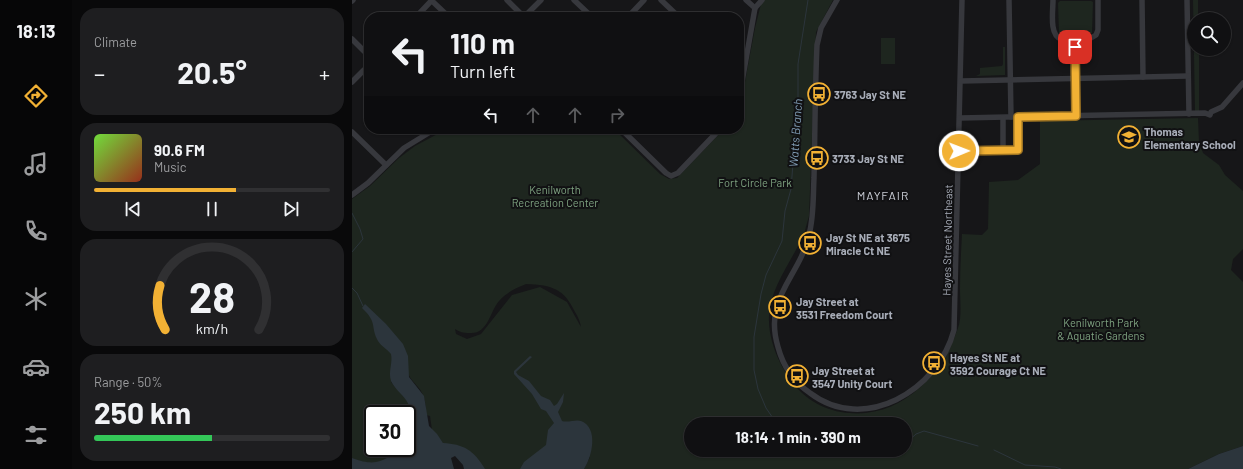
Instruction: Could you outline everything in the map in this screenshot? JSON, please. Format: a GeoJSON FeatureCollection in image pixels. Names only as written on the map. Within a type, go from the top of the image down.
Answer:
{"type":"FeatureCollection","features":[{"type":"Feature","properties":{"kind":"street"},"geometry":{"type":"LineString","coordinates":[[421,12],[432,0],[444,12]]}},
{"type":"Feature","properties":{"kind":"street"},"geometry":{"type":"LineString","coordinates":[[506,0],[519,12]]}},
{"type":"Feature","properties":{"kind":"street"},"geometry":{"type":"LineString","coordinates":[[529,12],[540,0]]}},
{"type":"Feature","properties":{"kind":"street"},"geometry":{"type":"LineString","coordinates":[[574,0],[587,12]]}},
{"type":"Feature","properties":{"kind":"street"},"geometry":{"type":"LineString","coordinates":[[633,12],[644,0]]}},
{"type":"Feature","properties":{"kind":"street"},"geometry":{"type":"LineString","coordinates":[[662,0],[674,12]]}},
{"type":"Feature","properties":{"kind":"street"},"geometry":{"type":"LineString","coordinates":[[746,0],[754,8]]}},
{"type":"Feature","properties":{"kind":"street","name":"Hayes Street Northeast"},"geometry":{"type":"LineString","coordinates":[[837,0],[821,28],[817,45],[813,212],[810,234],[804,252],[779,297],[774,329],[778,348],[784,362],[794,378],[809,392],[825,403],[841,408],[860,410],[878,407],[896,400],[913,390],[930,374],[941,357],[951,337],[955,321],[962,0]]}},
{"type":"Feature","properties":{"kind":"street"},"geometry":{"type":"LineString","coordinates":[[1008,0],[1011,117]]}},
{"type":"Feature","properties":{"kind":"street"},"geometry":{"type":"LineString","coordinates":[[1053,0],[1054,34],[1061,39],[1091,38],[1097,33],[1098,0]]}},
{"type":"Feature","properties":{"kind":"street"},"geometry":{"type":"LineString","coordinates":[[1142,0],[1143,77]]}},
{"type":"Feature","properties":{"kind":"street"},"geometry":{"type":"LineString","coordinates":[[1187,0],[1189,114]]}},
{"type":"Feature","properties":{"kind":"street"},"geometry":{"type":"LineString","coordinates":[[744,59],[754,8],[762,1]]}},
{"type":"Feature","properties":{"kind":"street"},"geometry":{"type":"LineString","coordinates":[[1075,38],[1076,116]]}},
{"type":"Feature","properties":{"kind":"street"},"geometry":{"type":"LineString","coordinates":[[352,39],[364,51]]}},
{"type":"Feature","properties":{"kind":"street"},"geometry":{"type":"LineString","coordinates":[[352,82],[364,70]]}},
{"type":"Feature","properties":{"kind":"street"},"geometry":{"type":"LineString","coordinates":[[961,81],[1188,76]]}},
{"type":"Feature","properties":{"kind":"street"},"geometry":{"type":"LineString","coordinates":[[960,118],[1189,114],[1208,112],[1222,107],[1243,83]]}},
{"type":"Feature","properties":{"kind":"street"},"geometry":{"type":"LineString","coordinates":[[959,151],[1018,150],[1018,117]]}},
{"type":"Feature","properties":{"kind":"street"},"geometry":{"type":"LineString","coordinates":[[1003,118],[1003,150]]}},
{"type":"Feature","properties":{"kind":"street"},"geometry":{"type":"LineString","coordinates":[[352,132],[386,165]]}},
{"type":"Feature","properties":{"kind":"street"},"geometry":{"type":"LineString","coordinates":[[352,195],[368,183],[409,144],[426,134]]}},
{"type":"Feature","properties":{"kind":"street"},"geometry":{"type":"LineString","coordinates":[[626,134],[668,174],[673,176],[678,173],[714,135]]}},
{"type":"Feature","properties":{"kind":"green space","name":"Kenilworth Park & Aquatic Gardens"},"geometry":{"type":"Polygon","coordinates":[[[762,0],[833,0],[816,32],[809,216],[802,241],[776,288],[770,306],[769,324],[771,339],[782,367],[791,381],[803,394],[824,407],[833,410],[861,413],[881,410],[898,403],[914,392],[928,379],[940,364],[950,346],[959,324],[962,234],[982,235],[988,229],[989,182],[1018,180],[1040,164],[1040,121],[1198,118],[1199,142],[1203,153],[1219,165],[1225,175],[1243,191],[1243,249],[1233,259],[1231,270],[1243,282],[1243,446],[1219,454],[1188,469],[584,469],[590,457],[553,469],[475,469],[443,443],[432,430],[430,416],[426,415],[424,397],[410,378],[407,371],[391,382],[406,399],[409,405],[364,405],[364,457],[392,457],[386,461],[374,464],[352,458],[352,199],[370,186],[399,158],[415,146],[438,134],[619,134],[660,174],[669,179],[677,178],[719,134],[744,134],[744,87],[762,0]],[[526,284],[512,291],[499,301],[488,322],[480,330],[475,333],[467,333],[455,329],[456,334],[467,339],[481,334],[512,295],[540,287],[567,302],[581,327],[579,319],[571,304],[562,293],[550,287],[526,284]]]}},
{"type":"Feature","properties":{"kind":"green space"},"geometry":{"type":"Polygon","coordinates":[[[1193,0],[1198,0],[1198,12],[1193,12],[1193,0]]]}},
{"type":"Feature","properties":{"kind":"green space"},"geometry":{"type":"Polygon","coordinates":[[[1060,1],[1093,2],[1092,33],[1059,33],[1058,3],[1060,1]]]}},
{"type":"Feature","properties":{"kind":"green space"},"geometry":{"type":"Polygon","coordinates":[[[881,38],[895,38],[895,64],[881,64],[881,38]]]}},
{"type":"Feature","properties":{"kind":"green space"},"geometry":{"type":"Polygon","coordinates":[[[1003,47],[1005,47],[1005,75],[976,76],[980,74],[980,68],[1002,66],[1003,47]]]}},
{"type":"Feature","properties":{"kind":"green space"},"geometry":{"type":"Polygon","coordinates":[[[1194,56],[1199,56],[1199,111],[1195,111],[1194,56]]]}},
{"type":"Feature","properties":{"kind":"shaded area"},"geometry":{"type":"Polygon","coordinates":[[[365,304],[386,324],[403,344],[408,356],[409,377],[424,396],[429,426],[443,443],[456,445],[467,449],[477,457],[485,469],[464,469],[463,465],[455,456],[451,458],[454,469],[352,469],[352,458],[362,461],[376,462],[388,457],[416,457],[416,405],[409,405],[391,381],[391,354],[378,341],[374,332],[372,321],[362,308],[365,304]]]}},
{"type":"Feature","properties":{"kind":"shaded area"},"geometry":{"type":"Polygon","coordinates":[[[530,356],[532,357],[516,372],[518,375],[529,381],[541,396],[550,400],[554,406],[564,393],[563,402],[558,412],[562,421],[581,421],[587,425],[590,430],[592,436],[591,450],[584,469],[520,469],[524,462],[546,445],[548,430],[554,423],[546,411],[541,409],[532,394],[514,374],[514,371],[530,356]]]}},
{"type":"Feature","properties":{"kind":"shaded area"},"geometry":{"type":"Polygon","coordinates":[[[1243,446],[1243,469],[1188,469],[1219,454],[1243,446]]]}},
{"type":"Feature","properties":{"kind":"waterway","name":"Watts Branch"},"geometry":{"type":"LineString","coordinates":[[772,417],[766,408],[758,389],[754,370],[754,337],[761,294],[766,275],[782,241],[785,211],[791,189],[798,119],[798,64],[808,0]]}},
{"type":"Feature","properties":{"kind":"waterway"},"geometry":{"type":"LineString","coordinates":[[352,213],[363,239],[352,252]]}},
{"type":"Feature","properties":{"kind":"waterway"},"geometry":{"type":"LineString","coordinates":[[352,288],[357,293],[363,306]]}},
{"type":"Feature","properties":{"kind":"waterway","name":"Watts Branch"},"geometry":{"type":"LineString","coordinates":[[912,438],[916,434],[924,431],[978,446]]}},
{"type":"Feature","properties":{"kind":"waterway","name":"Watts Branch"},"geometry":{"type":"LineString","coordinates":[[994,450],[1025,465],[1055,467],[1061,469]]}},
{"type":"Feature","properties":{"kind":"place","name":"3763 Jay St NE"},"geometry":{"type":"Point","coordinates":[819,94]}},
{"type":"Feature","properties":{"kind":"place","name":"Thomas Elementary School"},"geometry":{"type":"Point","coordinates":[1129,137]}},
{"type":"Feature","properties":{"kind":"place","name":"3733 Jay St NE"},"geometry":{"type":"Point","coordinates":[817,158]}},
{"type":"Feature","properties":{"kind":"place","name":"Jay St NE at 3675 Miracle Ct NE"},"geometry":{"type":"Point","coordinates":[810,243]}},
{"type":"Feature","properties":{"kind":"place","name":"Jay Street at 3531 Freedom Court"},"geometry":{"type":"Point","coordinates":[780,307]}},
{"type":"Feature","properties":{"kind":"place","name":"Hayes St NE at 3592 Courage Ct NE"},"geometry":{"type":"Point","coordinates":[934,363]}},
{"type":"Feature","properties":{"kind":"place","name":"Jay Street at 3547 Unity Court"},"geometry":{"type":"Point","coordinates":[797,376]}},
{"type":"Feature","properties":{"kind":"district","name":"MAYFAIR"},"geometry":{"type":"Point","coordinates":[883,195]}},
{"type":"Feature","properties":{"kind":"route"},"geometry":{"type":"LineString","coordinates":[[959,151],[1018,150],[1018,117],[1076,116],[1075,47]]}},
{"type":"Feature","properties":{"kind":"park label","name":"Fort Circle Park"},"geometry":{"type":"Point","coordinates":[755,182]}},
{"type":"Feature","properties":{"kind":"park label","name":"Kenilworth Recreation Center"},"geometry":{"type":"Point","coordinates":[555,195]}}]}
